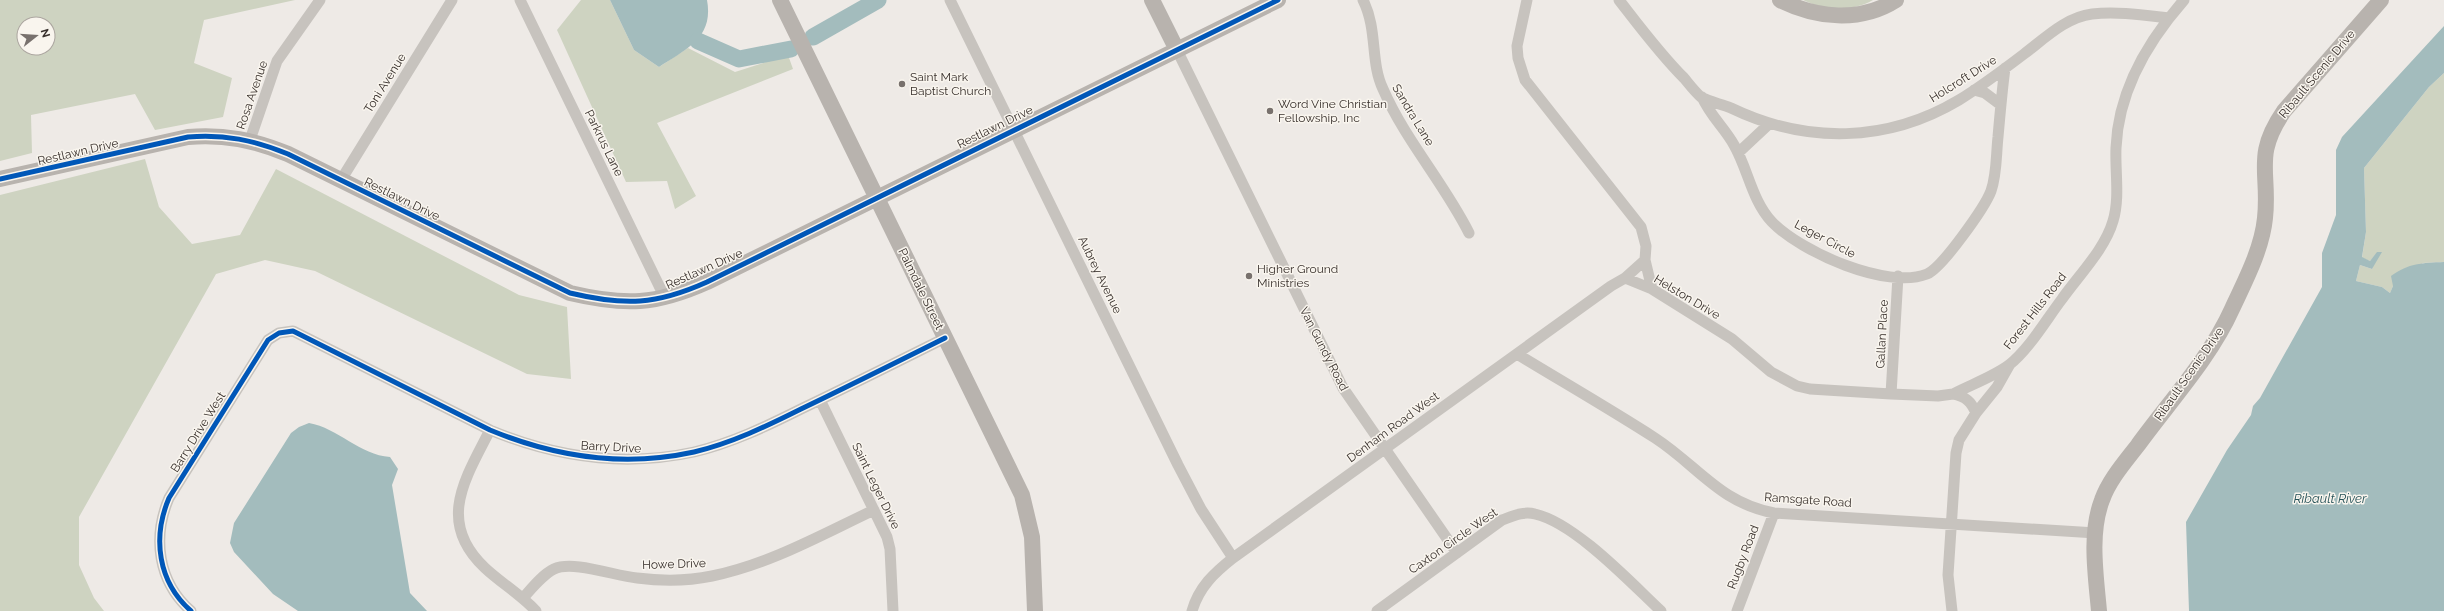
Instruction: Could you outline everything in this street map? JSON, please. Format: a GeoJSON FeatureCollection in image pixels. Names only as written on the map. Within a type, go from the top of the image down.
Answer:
{"type":"FeatureCollection","features":[{"type":"Feature","properties":{"kind":"street","name":"Rosa Avenue"},"geometry":{"type":"LineString","coordinates":[[250,140],[277,61],[320,0]]}},
{"type":"Feature","properties":{"kind":"street","name":"Toni Avenue"},"geometry":{"type":"LineString","coordinates":[[340,180],[452,0]]}},
{"type":"Feature","properties":{"kind":"street","name":"Parkrus Lane"},"geometry":{"type":"LineString","coordinates":[[520,0],[665,298]]}},
{"type":"Feature","properties":{"kind":"street","name":"Palmdale Street"},"geometry":{"type":"LineString","coordinates":[[780,0],[1022,495],[1032,537],[1035,611]]}},
{"type":"Feature","properties":{"kind":"street","name":"Aubrey Avenue"},"geometry":{"type":"LineString","coordinates":[[950,0],[1178,465],[1201,509],[1233,558]]}},
{"type":"Feature","properties":{"kind":"street","name":"Van Gundy Road"},"geometry":{"type":"LineString","coordinates":[[1152,0],[1342,388],[1457,553]]}},
{"type":"Feature","properties":{"kind":"street","name":"Restlawn Drive"},"geometry":{"type":"LineString","coordinates":[[0,179],[188,138],[218,136],[250,140],[288,154],[570,293],[619,302],[634,302],[665,298],[707,282],[876,197],[1278,0]]}},
{"type":"Feature","properties":{"kind":"street","name":"Sandra Lane"},"geometry":{"type":"LineString","coordinates":[[1363,0],[1372,23],[1382,88],[1397,118],[1457,208],[1469,233]]}},
{"type":"Feature","properties":{"kind":"street","name":"Holcroft Drive"},"geometry":{"type":"LineString","coordinates":[[1619,0],[1669,62],[1702,97],[1769,124],[1794,130],[1828,135],[1872,132],[1914,121],[1938,111],[1974,90],[2065,24],[2091,14],[2144,15],[2168,18]]}},
{"type":"Feature","properties":{"kind":"street"},"geometry":{"type":"LineString","coordinates":[[1780,0],[1812,13],[1845,16],[1877,9],[1896,0]]}},
{"type":"Feature","properties":{"kind":"street","name":"Forest Hills Road"},"geometry":{"type":"LineString","coordinates":[[1953,394],[2010,364],[2029,344],[2109,231],[2116,210],[2116,146],[2120,120],[2128,88],[2139,64],[2168,18],[2184,0]]}},
{"type":"Feature","properties":{"kind":"street","name":"Ribault Scenic Drive"},"geometry":{"type":"LineString","coordinates":[[2098,611],[2096,532],[2098,514],[2109,485],[2206,353],[2232,309],[2262,233],[2266,202],[2263,166],[2272,130],[2284,111],[2381,0]]}},
{"type":"Feature","properties":{"kind":"street","name":"Helston Drive"},"geometry":{"type":"LineString","coordinates":[[1529,1],[1517,46],[1519,63],[1525,80],[1641,227],[1646,246],[1645,260],[1625,278],[1652,289],[1732,339],[1784,380],[1810,389],[1938,396],[1953,394]]}},
{"type":"Feature","properties":{"kind":"street","name":"Leger Circle"},"geometry":{"type":"LineString","coordinates":[[1702,97],[1710,115],[1738,153],[1758,203],[1773,223],[1784,232],[1812,250],[1855,270],[1865,273],[1898,276],[1922,276],[1936,270],[1984,205],[1990,193],[1995,175],[2005,68]]}},
{"type":"Feature","properties":{"kind":"street"},"geometry":{"type":"LineString","coordinates":[[1974,90],[1985,93],[2001,106]]}},
{"type":"Feature","properties":{"kind":"street"},"geometry":{"type":"LineString","coordinates":[[1738,153],[1769,124]]}},
{"type":"Feature","properties":{"kind":"street"},"geometry":{"type":"LineString","coordinates":[[1645,260],[1652,289]]}},
{"type":"Feature","properties":{"kind":"street","name":"Gallan Place"},"geometry":{"type":"LineString","coordinates":[[1891,394],[1898,276]]}},
{"type":"Feature","properties":{"kind":"street","name":"Denham Road West"},"geometry":{"type":"LineString","coordinates":[[1192,611],[1195,602],[1206,583],[1213,574],[1233,558],[1611,286],[1625,278]]}},
{"type":"Feature","properties":{"kind":"street","name":"Barry Drive"},"geometry":{"type":"LineString","coordinates":[[278,333],[293,332],[490,430],[518,442],[557,452],[594,457],[649,458],[695,451],[752,433],[945,338]]}},
{"type":"Feature","properties":{"kind":"street","name":"Barry Drive West"},"geometry":{"type":"LineString","coordinates":[[191,611],[168,581],[159,553],[160,524],[169,498],[268,340],[278,333]]}},
{"type":"Feature","properties":{"kind":"street","name":"Ramsgate Road"},"geometry":{"type":"LineString","coordinates":[[1517,354],[1655,438],[1724,494],[1756,509],[1774,513],[1951,522],[2096,532]]}},
{"type":"Feature","properties":{"kind":"street"},"geometry":{"type":"LineString","coordinates":[[1952,611],[1948,575],[1956,453],[1959,440],[1976,413],[1997,387],[2010,364]]}},
{"type":"Feature","properties":{"kind":"street"},"geometry":{"type":"LineString","coordinates":[[1953,394],[1963,397],[1972,403],[1976,413]]}},
{"type":"Feature","properties":{"kind":"street","name":"Saint Leger Drive"},"geometry":{"type":"LineString","coordinates":[[820,400],[874,510],[890,548],[893,611]]}},
{"type":"Feature","properties":{"kind":"street"},"geometry":{"type":"LineString","coordinates":[[490,430],[461,492],[457,509],[459,527],[467,548],[484,568],[523,598],[536,611]]}},
{"type":"Feature","properties":{"kind":"street","name":"Howe Drive"},"geometry":{"type":"LineString","coordinates":[[523,598],[547,573],[565,566],[637,578],[666,580],[710,577],[736,571],[782,554],[874,510]]}},
{"type":"Feature","properties":{"kind":"street","name":"Rugby Road"},"geometry":{"type":"LineString","coordinates":[[1737,611],[1774,513]]}},
{"type":"Feature","properties":{"kind":"street","name":"Caxton Circle West"},"geometry":{"type":"LineString","coordinates":[[1377,611],[1502,520],[1514,515],[1534,514],[1579,538],[1602,556],[1661,611]]}},
{"type":"Feature","properties":{"kind":"green space"},"geometry":{"type":"Polygon","coordinates":[[[0,0],[295,0],[204,20],[194,63],[232,78],[223,117],[155,130],[135,94],[31,115],[32,153],[0,161],[0,0]]]}},
{"type":"Feature","properties":{"kind":"green space"},"geometry":{"type":"Polygon","coordinates":[[[581,0],[610,0],[634,50],[659,67],[688,48],[735,72],[788,55],[793,69],[657,123],[696,196],[675,209],[667,181],[626,182],[557,30],[581,0]]]}},
{"type":"Feature","properties":{"kind":"green space"},"geometry":{"type":"Polygon","coordinates":[[[1803,0],[1873,0],[1865,4],[1847,8],[1829,8],[1803,0]]]}},
{"type":"Feature","properties":{"kind":"green space"},"geometry":{"type":"Polygon","coordinates":[[[2444,73],[2444,262],[2423,263],[2393,286],[2390,293],[2382,287],[2356,281],[2360,265],[2372,269],[2377,253],[2370,261],[2362,258],[2366,232],[2364,168],[2429,87],[2444,73]]]}},
{"type":"Feature","properties":{"kind":"green space"},"geometry":{"type":"Polygon","coordinates":[[[145,159],[159,207],[192,244],[240,235],[276,169],[519,295],[567,307],[571,379],[527,374],[315,271],[265,260],[216,274],[79,517],[79,565],[94,598],[104,611],[0,611],[0,195],[145,159]]]}},
{"type":"Feature","properties":{"kind":"water"},"geometry":{"type":"Polygon","coordinates":[[[610,0],[707,0],[708,13],[706,24],[696,41],[659,67],[634,50],[610,0]]]}},
{"type":"Feature","properties":{"kind":"water","name":"Ribault River"},"geometry":{"type":"Polygon","coordinates":[[[2444,26],[2444,73],[2429,87],[2364,168],[2366,232],[2362,257],[2370,261],[2377,252],[2382,252],[2372,269],[2360,265],[2356,281],[2382,287],[2390,293],[2393,286],[2391,276],[2404,268],[2416,264],[2444,262],[2444,611],[2189,611],[2186,522],[2227,450],[2251,415],[2253,406],[2260,398],[2322,287],[2322,253],[2336,215],[2336,150],[2342,137],[2444,26]]]}},
{"type":"Feature","properties":{"kind":"water"},"geometry":{"type":"Polygon","coordinates":[[[309,423],[330,430],[369,452],[390,457],[398,469],[392,485],[410,593],[427,611],[298,611],[273,594],[234,552],[230,543],[234,523],[291,433],[299,427],[309,423]]]}},
{"type":"Feature","properties":{"kind":"waterway"},"geometry":{"type":"LineString","coordinates":[[813,37],[878,0]]}},
{"type":"Feature","properties":{"kind":"waterway"},"geometry":{"type":"LineString","coordinates":[[698,41],[739,59],[791,49]]}},
{"type":"Feature","properties":{"kind":"cycle path"},"geometry":{"type":"LineString","coordinates":[[0,179],[188,137],[214,136],[239,139],[263,145],[288,154],[570,293],[607,300],[640,301],[656,299],[689,290],[707,282],[1278,0]]}},
{"type":"Feature","properties":{"kind":"cycle path"},"geometry":{"type":"LineString","coordinates":[[191,611],[171,587],[161,559],[161,528],[164,513],[169,498],[268,340],[279,333],[293,331],[490,430],[540,447],[565,453],[616,459],[642,459],[694,452],[736,439],[775,422],[945,338]]}},
{"type":"Feature","properties":{"kind":"place","name":"Saint Mark Baptist Church"},"geometry":{"type":"Point","coordinates":[902,84]}},
{"type":"Feature","properties":{"kind":"place","name":"Word Vine Christian Fellowship, Inc"},"geometry":{"type":"Point","coordinates":[1270,111]}},
{"type":"Feature","properties":{"kind":"place","name":"Higher Ground Ministries"},"geometry":{"type":"Point","coordinates":[1249,276]}}]}
